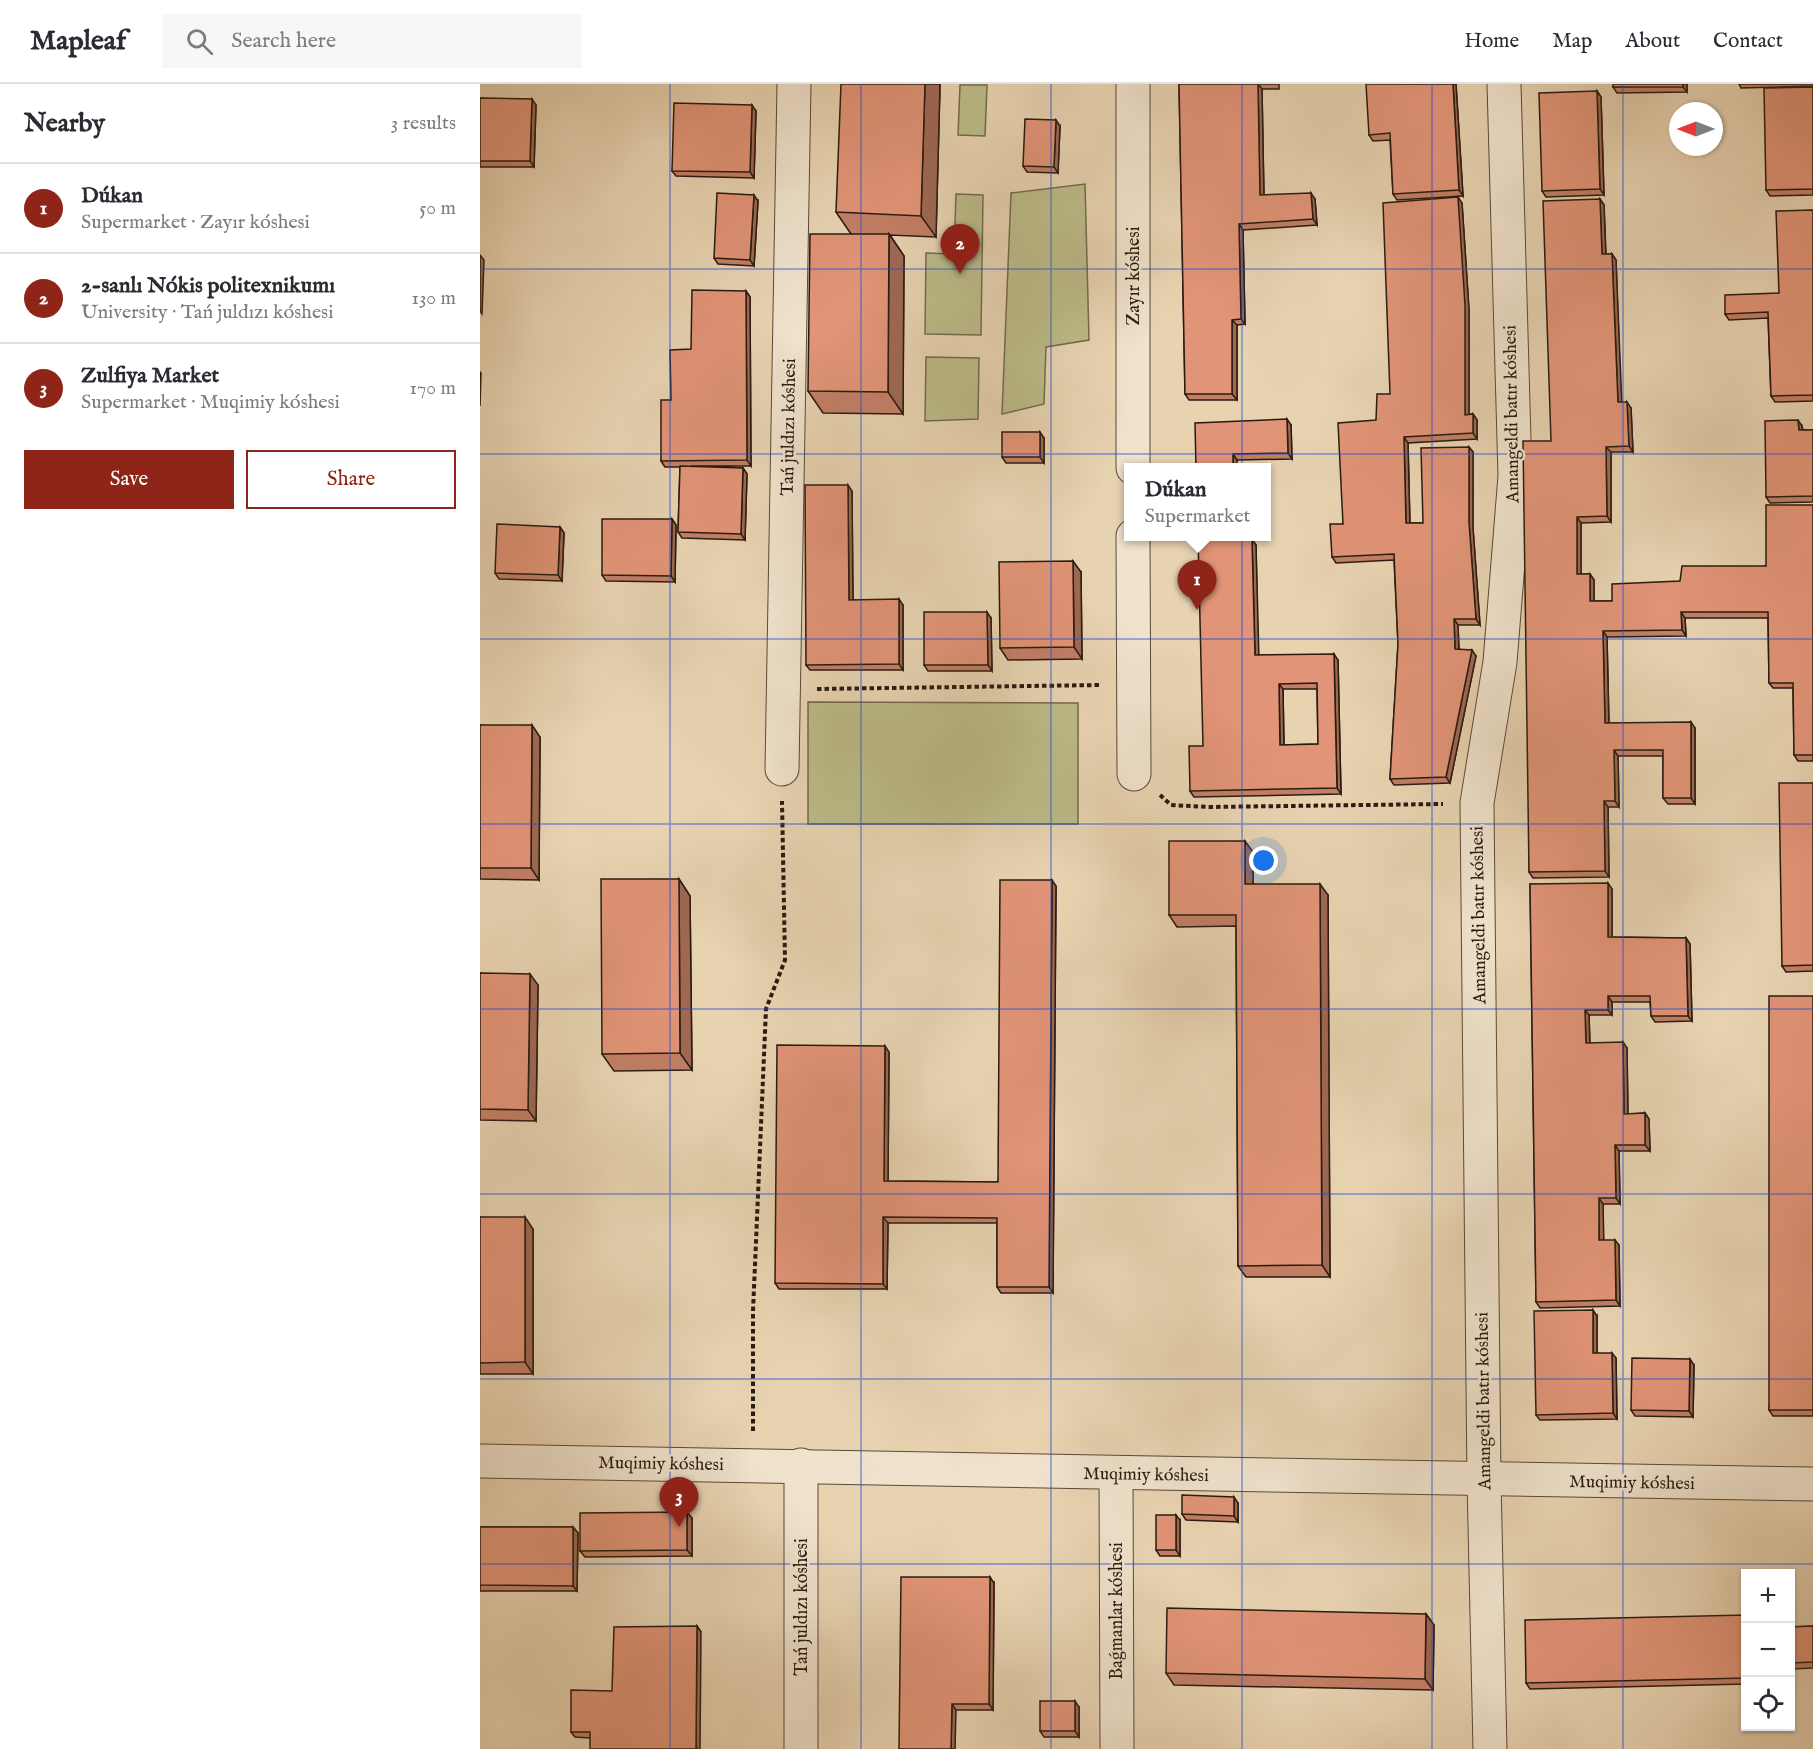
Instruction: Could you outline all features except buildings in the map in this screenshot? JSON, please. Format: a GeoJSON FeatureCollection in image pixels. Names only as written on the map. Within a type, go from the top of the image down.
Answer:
{"type":"FeatureCollection","features":[{"type":"Feature","properties":{"kind":"street","name":"Tań juldızı kóshesi"},"geometry":{"type":"LineString","coordinates":[[782,770],[794,84]]}},
{"type":"Feature","properties":{"kind":"street","name":"Zayır kóshesi"},"geometry":{"type":"LineString","coordinates":[[1133,84],[1133,463]]}},
{"type":"Feature","properties":{"kind":"street","name":"Amangeldi batır kóshesi"},"geometry":{"type":"LineString","coordinates":[[1490,1749],[1484,1481],[1477,803],[1500,662],[1515,476],[1504,84]]}},
{"type":"Feature","properties":{"kind":"street"},"geometry":{"type":"LineString","coordinates":[[1134,541],[1134,774]]}},
{"type":"Feature","properties":{"kind":"street","name":"Muqimiy kóshesi"},"geometry":{"type":"LineString","coordinates":[[480,1461],[801,1465],[1484,1481],[1813,1484]]}},
{"type":"Feature","properties":{"kind":"street","name":"Tań juldızı kóshesi"},"geometry":{"type":"LineString","coordinates":[[801,1465],[801,1749]]}},
{"type":"Feature","properties":{"kind":"street","name":"Baǵmanlar kóshesi"},"geometry":{"type":"LineString","coordinates":[[1116,1473],[1117,1749]]}},
{"type":"Feature","properties":{"kind":"path"},"geometry":{"type":"LineString","coordinates":[[783,689],[1134,684]]}},
{"type":"Feature","properties":{"kind":"path"},"geometry":{"type":"LineString","coordinates":[[751,1441],[754,1421],[753,1311],[766,1009],[785,960],[782,770]]}},
{"type":"Feature","properties":{"kind":"path"},"geometry":{"type":"LineString","coordinates":[[1134,774],[1171,805],[1477,803]]}},
{"type":"Feature","properties":{"kind":"green space"},"geometry":{"type":"Polygon","coordinates":[[[960,85],[987,85],[985,136],[958,135],[960,85]]]}},
{"type":"Feature","properties":{"kind":"green space"},"geometry":{"type":"Polygon","coordinates":[[[1085,184],[1089,340],[1046,347],[1044,404],[1002,414],[1011,193],[1085,184]]]}},
{"type":"Feature","properties":{"kind":"green space"},"geometry":{"type":"Polygon","coordinates":[[[956,194],[983,195],[981,335],[925,334],[926,253],[954,254],[956,194]]]}},
{"type":"Feature","properties":{"kind":"green space"},"geometry":{"type":"Polygon","coordinates":[[[926,357],[979,358],[978,419],[925,421],[926,357]]]}},
{"type":"Feature","properties":{"kind":"green space"},"geometry":{"type":"Polygon","coordinates":[[[808,702],[1078,703],[1078,824],[808,824],[808,702]]]}},
{"type":"Feature","properties":{"kind":"place","name":"2-sanlı Nókis politexnikumı"},"geometry":{"type":"Point","coordinates":[960,274]}},
{"type":"Feature","properties":{"kind":"place","name":"Dúkan"},"geometry":{"type":"Point","coordinates":[1197,610]}},
{"type":"Feature","properties":{"kind":"place","name":"Zulfiya Market"},"geometry":{"type":"Point","coordinates":[679,1527]}}]}
